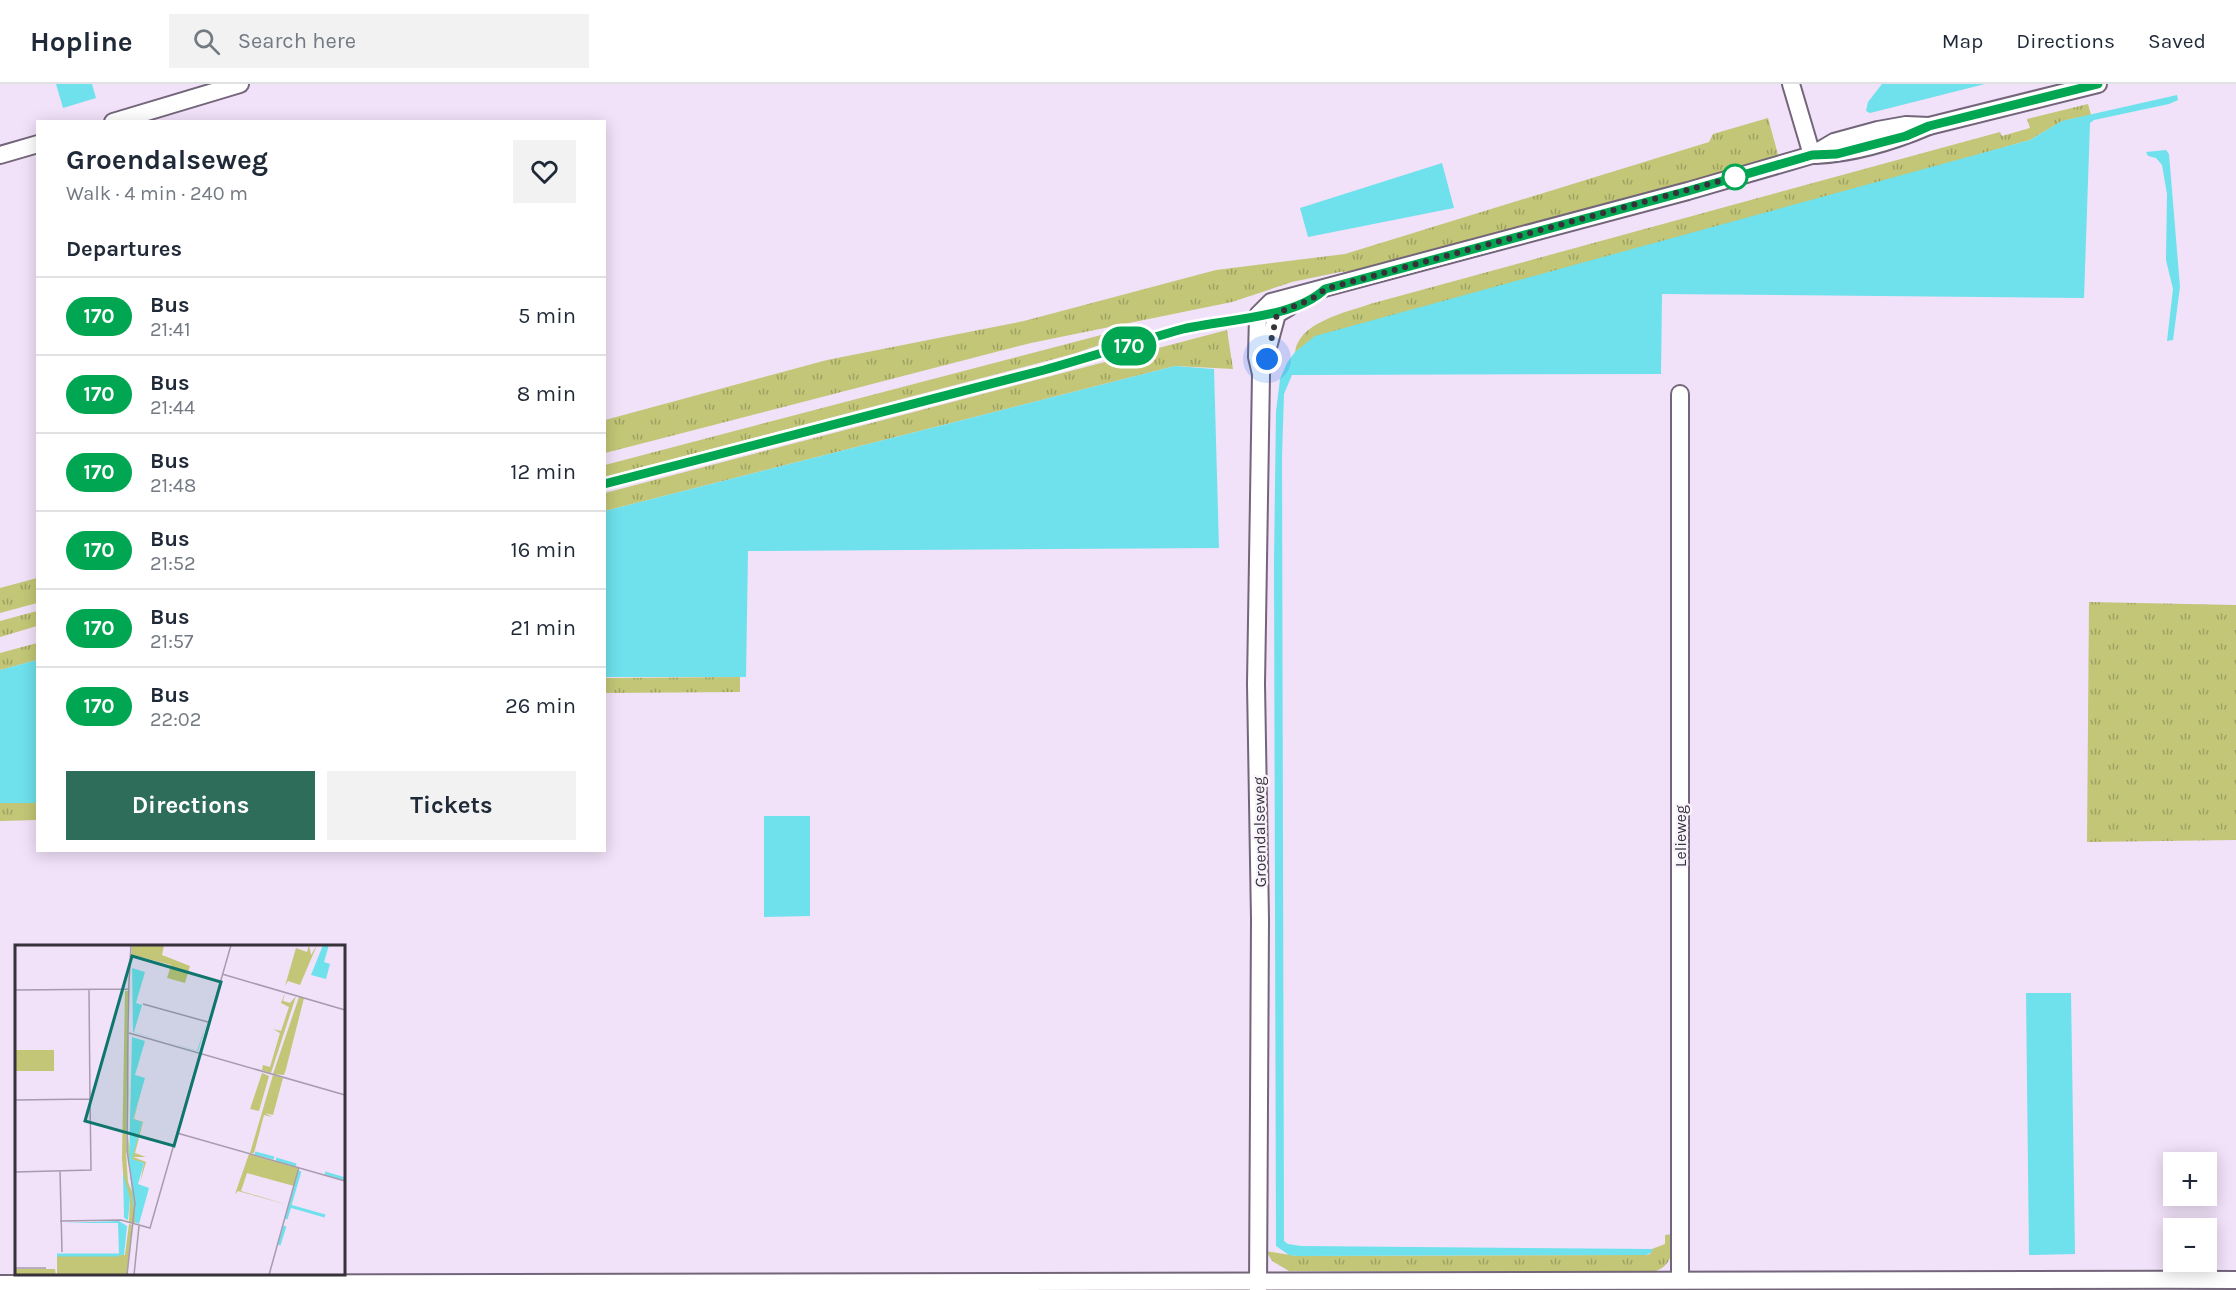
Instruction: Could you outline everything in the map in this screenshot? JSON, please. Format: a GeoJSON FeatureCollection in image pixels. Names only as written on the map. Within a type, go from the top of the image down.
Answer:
{"type":"FeatureCollection","features":[{"type":"Feature","properties":{"kind":"street"},"geometry":{"type":"LineString","coordinates":[[120,120],[240,84]]}},
{"type":"Feature","properties":{"kind":"street"},"geometry":{"type":"LineString","coordinates":[[1791,84],[1812,155]]}},
{"type":"Feature","properties":{"kind":"street"},"geometry":{"type":"LineString","coordinates":[[1258,315],[1271,302],[1676,195],[1812,155],[1834,142],[1906,125],[1929,126],[2098,84]]}},
{"type":"Feature","properties":{"kind":"street"},"geometry":{"type":"LineString","coordinates":[[0,155],[36,145]]}},
{"type":"Feature","properties":{"kind":"street"},"geometry":{"type":"LineString","coordinates":[[1258,315],[1313,300],[1325,289]]}},
{"type":"Feature","properties":{"kind":"street","name":"Groendalseweg"},"geometry":{"type":"LineString","coordinates":[[1258,1285],[1260,919],[1256,684],[1261,374],[1277,314],[1289,307]]}},
{"type":"Feature","properties":{"kind":"street","name":"Groendalseweg"},"geometry":{"type":"LineString","coordinates":[[1258,315],[1257,357],[1261,374]]}},
{"type":"Feature","properties":{"kind":"street","name":"Lelieweg"},"geometry":{"type":"LineString","coordinates":[[1680,394],[1680,1278]]}},
{"type":"Feature","properties":{"kind":"street"},"geometry":{"type":"LineString","coordinates":[[0,1284],[181,1287],[1229,1282],[1258,1285],[1680,1278],[2236,1280]]}},
{"type":"Feature","properties":{"kind":"green space"},"geometry":{"type":"Polygon","coordinates":[[[2088,104],[2091,115],[2062,121],[2030,140],[1295,352],[1298,342],[1314,326],[1336,315],[1370,304],[2000,132],[2002,136],[2030,128],[2027,119],[2088,104]]]}},
{"type":"Feature","properties":{"kind":"green space"},"geometry":{"type":"Polygon","coordinates":[[[1768,118],[1779,158],[1369,270],[1340,272],[1292,282],[1232,302],[1031,343],[606,453],[606,420],[827,360],[1024,321],[1216,270],[1345,254],[1709,142],[1713,134],[1768,118]]]}},
{"type":"Feature","properties":{"kind":"green space"},"geometry":{"type":"Polygon","coordinates":[[[1227,330],[1233,369],[1175,366],[606,511],[606,493],[1227,330]]]}},
{"type":"Feature","properties":{"kind":"green space"},"geometry":{"type":"Polygon","coordinates":[[[1105,334],[1108,342],[1073,354],[606,477],[606,465],[1105,334]]]}},
{"type":"Feature","properties":{"kind":"green space"},"geometry":{"type":"Polygon","coordinates":[[[36,578],[36,603],[0,613],[0,588],[36,578]]]}},
{"type":"Feature","properties":{"kind":"green space"},"geometry":{"type":"Polygon","coordinates":[[[2089,602],[2236,605],[2236,840],[2087,842],[2089,602]]]}},
{"type":"Feature","properties":{"kind":"green space"},"geometry":{"type":"Polygon","coordinates":[[[36,611],[36,626],[0,637],[0,621],[36,611]]]}},
{"type":"Feature","properties":{"kind":"green space"},"geometry":{"type":"Polygon","coordinates":[[[36,643],[36,660],[0,670],[0,653],[36,643]]]}},
{"type":"Feature","properties":{"kind":"green space"},"geometry":{"type":"Polygon","coordinates":[[[740,677],[740,692],[606,693],[606,678],[740,677]]]}},
{"type":"Feature","properties":{"kind":"green space"},"geometry":{"type":"Polygon","coordinates":[[[0,803],[36,803],[36,820],[0,821],[0,803]]]}},
{"type":"Feature","properties":{"kind":"green space"},"geometry":{"type":"Polygon","coordinates":[[[1673,1234],[1668,1263],[1652,1272],[1289,1271],[1272,1261],[1266,1251],[1297,1256],[1646,1255],[1650,1254],[1652,1249],[1665,1244],[1665,1235],[1673,1234]]]}},
{"type":"Feature","properties":{"kind":"water"},"geometry":{"type":"Polygon","coordinates":[[[56,84],[92,84],[96,98],[63,108],[56,84]]]}},
{"type":"Feature","properties":{"kind":"water"},"geometry":{"type":"Polygon","coordinates":[[[1882,84],[1985,84],[1870,113],[1866,111],[1868,102],[1882,84]]]}},
{"type":"Feature","properties":{"kind":"water"},"geometry":{"type":"Polygon","coordinates":[[[2177,95],[2178,100],[2169,104],[2094,120],[2090,123],[2084,298],[1662,294],[1661,374],[1292,375],[1284,394],[1282,456],[1284,1241],[1301,1246],[1652,1249],[1652,1252],[1646,1255],[1297,1256],[1289,1255],[1276,1246],[1274,561],[1276,412],[1280,379],[1295,352],[1315,336],[2030,140],[2062,121],[2177,95]]]}},
{"type":"Feature","properties":{"kind":"water"},"geometry":{"type":"Polygon","coordinates":[[[2166,150],[2169,154],[2180,287],[2173,340],[2167,341],[2173,289],[2166,260],[2167,194],[2162,165],[2156,158],[2148,156],[2146,152],[2166,150]]]}},
{"type":"Feature","properties":{"kind":"water"},"geometry":{"type":"Polygon","coordinates":[[[1442,163],[1454,208],[1308,237],[1300,208],[1442,163]]]}},
{"type":"Feature","properties":{"kind":"water"},"geometry":{"type":"Polygon","coordinates":[[[1175,366],[1214,369],[1219,548],[748,551],[746,677],[606,677],[606,511],[1175,366]]]}},
{"type":"Feature","properties":{"kind":"water"},"geometry":{"type":"Polygon","coordinates":[[[36,660],[36,803],[0,803],[0,670],[36,660]]]}},
{"type":"Feature","properties":{"kind":"water"},"geometry":{"type":"Polygon","coordinates":[[[764,816],[810,816],[810,916],[764,917],[764,816]]]}},
{"type":"Feature","properties":{"kind":"water"},"geometry":{"type":"Polygon","coordinates":[[[2026,993],[2071,993],[2075,1254],[2029,1255],[2026,993]]]}},
{"type":"Feature","properties":{"kind":"bus line","name":"170"},"geometry":{"type":"LineString","coordinates":[[606,483],[1086,359],[1185,329],[1235,321],[1289,307],[1313,300],[1325,289],[1688,191],[1812,155],[1837,154],[1906,136],[1929,126],[2098,84]]}},
{"type":"Feature","properties":{"kind":"route"},"geometry":{"type":"LineString","coordinates":[[1267,359],[1277,314],[1289,307],[1313,300],[1325,289],[1735,177]]}}]}
